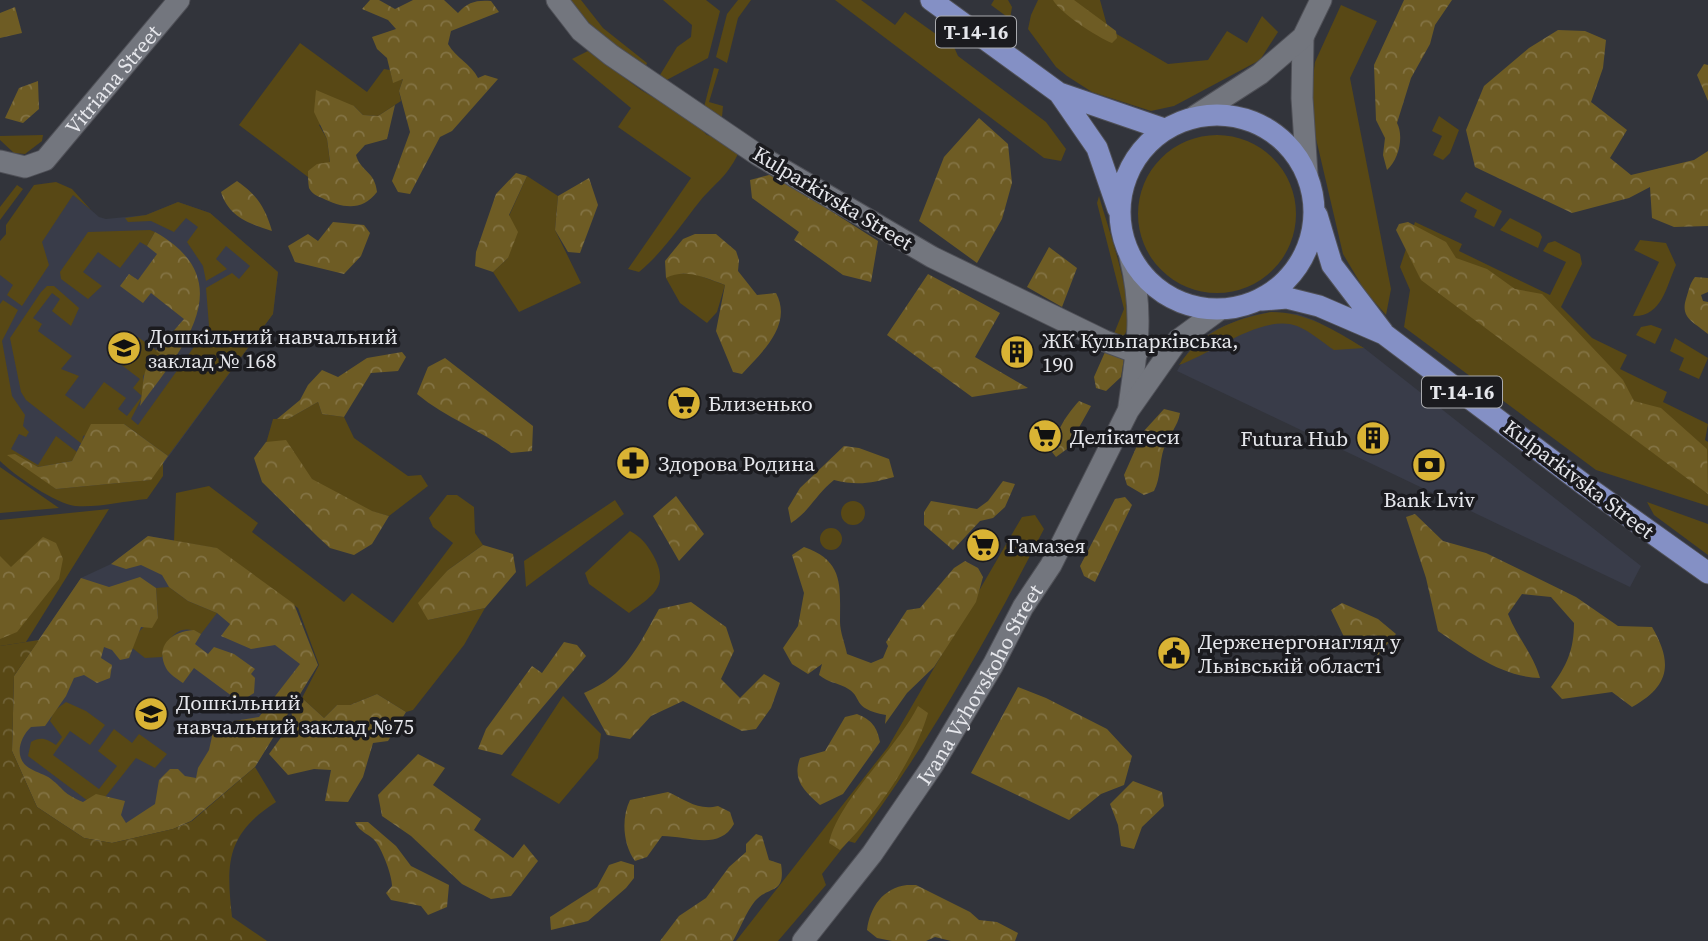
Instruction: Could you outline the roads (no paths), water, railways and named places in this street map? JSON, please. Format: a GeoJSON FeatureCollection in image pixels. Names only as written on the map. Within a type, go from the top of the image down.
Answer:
{"type":"FeatureCollection","features":[{"type":"Feature","properties":{"kind":"main road","name":"Vitriana Street"},"geometry":{"type":"LineString","coordinates":[[0,161],[25,167],[45,160],[179,0]]}},
{"type":"Feature","properties":{"kind":"main road","name":"Kulparkivska Street"},"geometry":{"type":"LineString","coordinates":[[557,0],[581,31],[611,55],[758,155],[932,257],[1105,341],[1137,353]]}},
{"type":"Feature","properties":{"kind":"main road","name":"Т-14-16"},"geometry":{"type":"LineString","coordinates":[[932,0],[1059,93],[1164,129],[1195,116],[1228,114],[1260,124],[1288,144],[1307,174],[1315,208]]}},
{"type":"Feature","properties":{"kind":"main road"},"geometry":{"type":"LineString","coordinates":[[1195,116],[1260,74],[1303,37],[1321,0]]}},
{"type":"Feature","properties":{"kind":"main road"},"geometry":{"type":"LineString","coordinates":[[1303,37],[1302,98],[1307,174]]}},
{"type":"Feature","properties":{"kind":"main road","name":"Т-14-16"},"geometry":{"type":"LineString","coordinates":[[1059,93],[1097,148],[1119,214],[1122,236],[1130,257],[1143,275],[1159,290],[1178,302],[1219,310],[1260,300]]}},
{"type":"Feature","properties":{"kind":"main road"},"geometry":{"type":"LineString","coordinates":[[1119,214],[1121,192],[1128,171],[1140,152],[1164,129]]}},
{"type":"Feature","properties":{"kind":"main road","name":"Kulparkivska Street"},"geometry":{"type":"LineString","coordinates":[[1315,208],[1332,265],[1384,334]]}},
{"type":"Feature","properties":{"kind":"main road"},"geometry":{"type":"LineString","coordinates":[[1260,300],[1293,274],[1310,243],[1315,208]]}},
{"type":"Feature","properties":{"kind":"main road","name":"Ivana Vyhovskoho Street"},"geometry":{"type":"LineString","coordinates":[[1128,411],[1141,326],[1138,286],[1130,257]]}},
{"type":"Feature","properties":{"kind":"main road","name":"Kulparkivska Street"},"geometry":{"type":"LineString","coordinates":[[1260,300],[1287,298],[1319,306],[1384,334],[1708,573]]}},
{"type":"Feature","properties":{"kind":"main road","name":"Ivana Vyhovskoho Street"},"geometry":{"type":"LineString","coordinates":[[803,941],[872,854],[933,765],[993,665],[1023,607],[1051,565],[1128,411],[1178,340],[1219,310]]}},
{"type":"Feature","properties":{"kind":"place","name":"Дошкільний навчальний заклад № 168"},"geometry":{"type":"Point","coordinates":[124,348]}},
{"type":"Feature","properties":{"kind":"place","name":"ЖК Кульпарківська, 190"},"geometry":{"type":"Point","coordinates":[1017,352]}},
{"type":"Feature","properties":{"kind":"place","name":"Близенько"},"geometry":{"type":"Point","coordinates":[684,403]}},
{"type":"Feature","properties":{"kind":"place","name":"Делікатеси"},"geometry":{"type":"Point","coordinates":[1045,436]}},
{"type":"Feature","properties":{"kind":"place","name":"Futura Hub"},"geometry":{"type":"Point","coordinates":[1373,438]}},
{"type":"Feature","properties":{"kind":"place","name":"Здорова Родина"},"geometry":{"type":"Point","coordinates":[633,463]}},
{"type":"Feature","properties":{"kind":"place","name":"Bank Lviv"},"geometry":{"type":"Point","coordinates":[1429,465]}},
{"type":"Feature","properties":{"kind":"place","name":"Гамазея"},"geometry":{"type":"Point","coordinates":[983,545]}},
{"type":"Feature","properties":{"kind":"place","name":"Держенергонагляд у Львівській області"},"geometry":{"type":"Point","coordinates":[1174,653]}},
{"type":"Feature","properties":{"kind":"place","name":"Дошкільний навчальний заклад №75"},"geometry":{"type":"Point","coordinates":[151,714]}}]}
